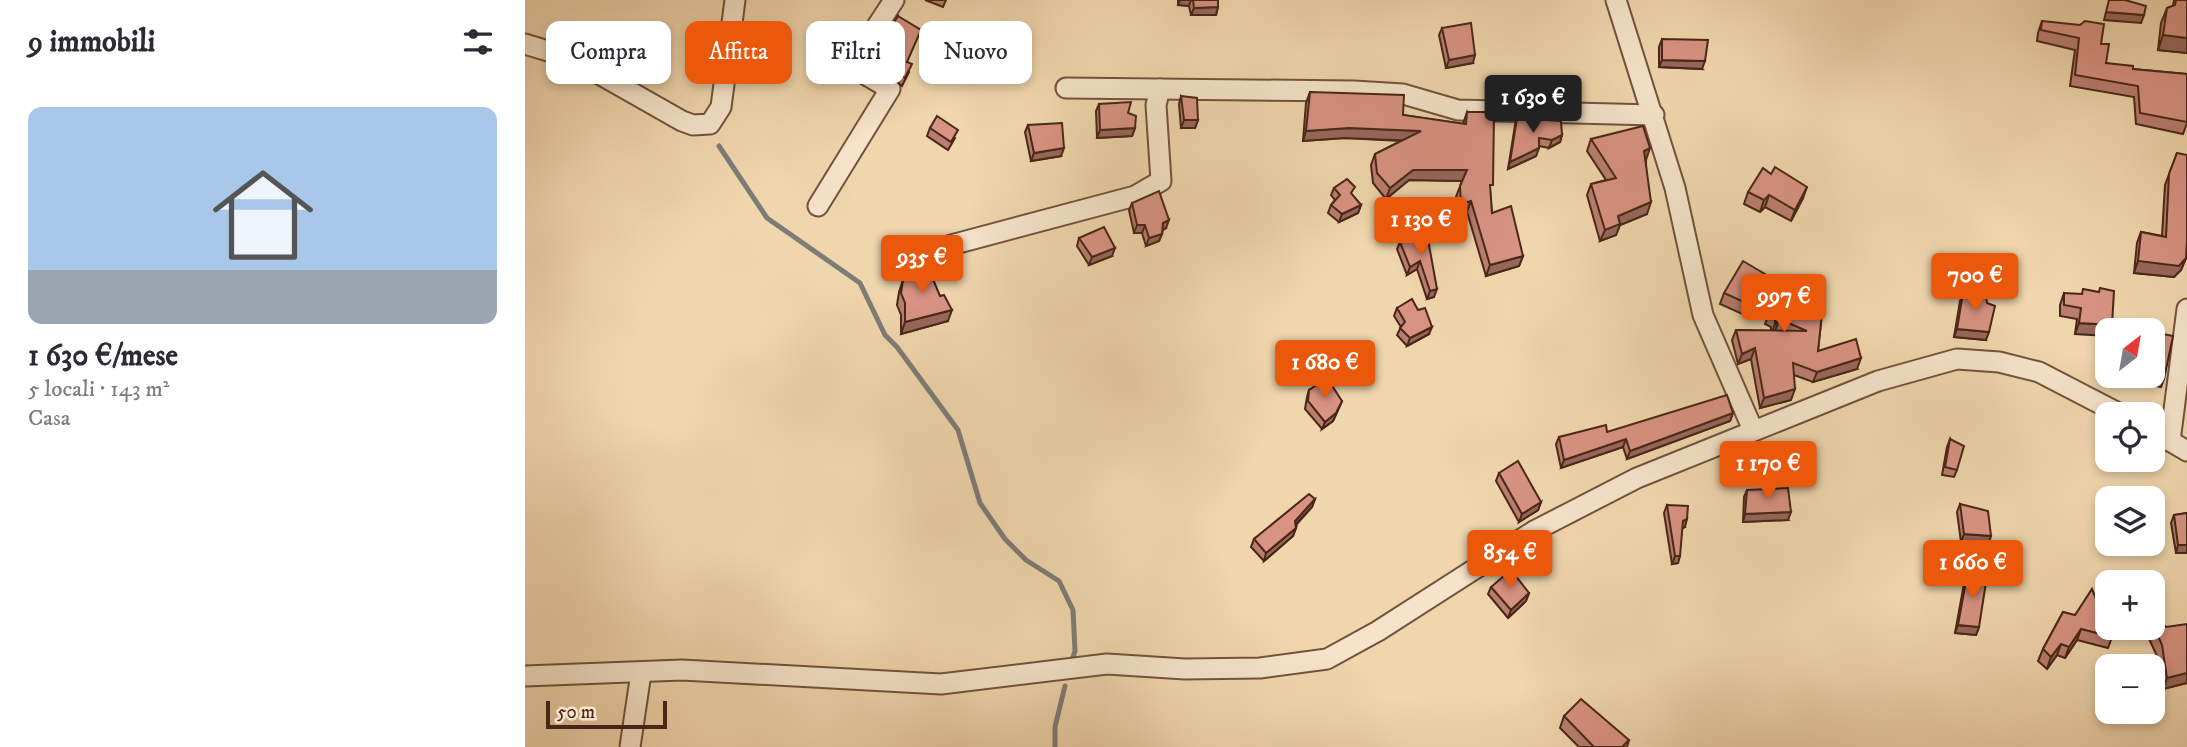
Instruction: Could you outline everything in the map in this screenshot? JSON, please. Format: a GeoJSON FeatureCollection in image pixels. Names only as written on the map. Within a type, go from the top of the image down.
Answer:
{"type":"FeatureCollection","features":[{"type":"Feature","properties":{"kind":"street"},"geometry":{"type":"LineString","coordinates":[[525,44],[560,53],[681,121],[701,126],[711,124],[721,107],[735,0]]}},
{"type":"Feature","properties":{"kind":"street"},"geometry":{"type":"LineString","coordinates":[[818,206],[890,89],[851,66],[894,0]]}},
{"type":"Feature","properties":{"kind":"street"},"geometry":{"type":"LineString","coordinates":[[1616,0],[1675,188],[1703,315],[1753,430]]}},
{"type":"Feature","properties":{"kind":"street"},"geometry":{"type":"LineString","coordinates":[[1066,88],[1355,91],[1403,94],[1458,110],[1654,116]]}},
{"type":"Feature","properties":{"kind":"street"},"geometry":{"type":"LineString","coordinates":[[927,257],[951,245],[1135,196],[1154,187],[1161,181],[1156,105],[1160,89]]}},
{"type":"Feature","properties":{"kind":"street"},"geometry":{"type":"LineString","coordinates":[[2179,446],[2187,309]]}},
{"type":"Feature","properties":{"kind":"street"},"geometry":{"type":"LineString","coordinates":[[525,676],[682,670],[941,684],[1108,664],[1185,669],[1260,668],[1327,659],[1378,631],[1534,531],[1637,478],[1878,381],[1957,359],[2000,362],[2039,372],[2097,402]]}},
{"type":"Feature","properties":{"kind":"street"},"geometry":{"type":"LineString","coordinates":[[631,747],[641,673]]}},
{"type":"Feature","properties":{"kind":"building"},"geometry":{"type":"Polygon","coordinates":[[[1193,0],[1218,0],[1218,7],[1194,8],[1193,0]]]}},
{"type":"Feature","properties":{"kind":"building"},"geometry":{"type":"Polygon","coordinates":[[[2109,0],[2125,0],[2146,6],[2144,15],[2106,12],[2109,0]]]}},
{"type":"Feature","properties":{"kind":"building"},"geometry":{"type":"Polygon","coordinates":[[[2176,0],[2187,0],[2187,38],[2163,35],[2167,8],[2175,5],[2176,0]]]}},
{"type":"Feature","properties":{"kind":"building"},"geometry":{"type":"Polygon","coordinates":[[[898,16],[919,29],[907,62],[912,64],[905,78],[905,21],[895,21],[898,16]]]}},
{"type":"Feature","properties":{"kind":"building"},"geometry":{"type":"Polygon","coordinates":[[[2042,21],[2080,25],[2085,21],[2104,24],[2101,44],[2109,44],[2106,63],[2133,66],[2133,69],[2187,74],[2187,122],[2140,113],[2138,86],[2075,75],[2079,38],[2041,30],[2042,21]]]}},
{"type":"Feature","properties":{"kind":"building"},"geometry":{"type":"Polygon","coordinates":[[[1471,23],[1475,55],[1449,60],[1442,28],[1471,23]]]}},
{"type":"Feature","properties":{"kind":"building"},"geometry":{"type":"Polygon","coordinates":[[[1662,39],[1708,40],[1705,61],[1662,60],[1662,39]]]}},
{"type":"Feature","properties":{"kind":"building"},"geometry":{"type":"Polygon","coordinates":[[[1310,92],[1404,95],[1403,115],[1466,124],[1467,112],[1494,112],[1493,185],[1490,185],[1492,213],[1511,206],[1523,256],[1490,265],[1471,201],[1461,204],[1460,186],[1467,170],[1413,170],[1390,188],[1377,173],[1375,154],[1421,131],[1349,128],[1306,131],[1310,92]]]}},
{"type":"Feature","properties":{"kind":"building"},"geometry":{"type":"Polygon","coordinates":[[[1181,96],[1197,98],[1198,120],[1184,120],[1181,96]]]}},
{"type":"Feature","properties":{"kind":"building"},"geometry":{"type":"Polygon","coordinates":[[[1131,102],[1128,113],[1136,116],[1135,128],[1100,130],[1099,104],[1131,102]]]}},
{"type":"Feature","properties":{"kind":"building"},"geometry":{"type":"Polygon","coordinates":[[[937,116],[958,130],[951,142],[930,128],[937,116]]]}},
{"type":"Feature","properties":{"kind":"building"},"geometry":{"type":"Polygon","coordinates":[[[1517,118],[1561,121],[1562,135],[1552,140],[1539,138],[1539,148],[1510,162],[1517,118]]]}},
{"type":"Feature","properties":{"kind":"building"},"geometry":{"type":"Polygon","coordinates":[[[1062,123],[1064,148],[1034,153],[1028,125],[1062,123]]]}},
{"type":"Feature","properties":{"kind":"building"},"geometry":{"type":"Polygon","coordinates":[[[1643,126],[1650,148],[1644,151],[1651,202],[1618,216],[1620,224],[1605,230],[1591,184],[1616,178],[1591,139],[1643,126]]]}},
{"type":"Feature","properties":{"kind":"building"},"geometry":{"type":"Polygon","coordinates":[[[2177,153],[2187,155],[2186,258],[2179,266],[2138,261],[2141,232],[2166,237],[2169,174],[2177,153]]]}},
{"type":"Feature","properties":{"kind":"building"},"geometry":{"type":"Polygon","coordinates":[[[1775,167],[1807,187],[1795,210],[1769,195],[1764,200],[1748,192],[1763,168],[1771,174],[1775,167]]]}},
{"type":"Feature","properties":{"kind":"building"},"geometry":{"type":"Polygon","coordinates":[[[1347,179],[1355,187],[1351,193],[1361,205],[1342,214],[1331,205],[1340,195],[1334,188],[1347,179]]]}},
{"type":"Feature","properties":{"kind":"building"},"geometry":{"type":"Polygon","coordinates":[[[1159,191],[1169,220],[1163,223],[1162,234],[1149,238],[1145,225],[1137,225],[1132,203],[1159,191]]]}},
{"type":"Feature","properties":{"kind":"building"},"geometry":{"type":"Polygon","coordinates":[[[1104,227],[1115,248],[1092,257],[1079,238],[1104,227]]]}},
{"type":"Feature","properties":{"kind":"building"},"geometry":{"type":"Polygon","coordinates":[[[1427,234],[1437,289],[1430,291],[1420,261],[1410,267],[1400,242],[1427,234]]]}},
{"type":"Feature","properties":{"kind":"building"},"geometry":{"type":"Polygon","coordinates":[[[1743,261],[1799,294],[1783,314],[1822,313],[1818,351],[1856,339],[1861,358],[1817,372],[1793,363],[1795,389],[1764,398],[1755,348],[1742,354],[1736,330],[1807,331],[1779,319],[1775,324],[1775,316],[1769,314],[1774,314],[1773,304],[1753,306],[1724,293],[1743,261]]]}},
{"type":"Feature","properties":{"kind":"building"},"geometry":{"type":"Polygon","coordinates":[[[927,265],[940,296],[944,295],[952,310],[905,322],[905,303],[901,293],[903,280],[912,275],[911,268],[927,265]]]}},
{"type":"Feature","properties":{"kind":"building"},"geometry":{"type":"Polygon","coordinates":[[[2100,288],[2114,291],[2112,318],[2095,318],[2095,324],[2079,323],[2081,308],[2064,305],[2064,293],[2082,294],[2083,289],[2099,292],[2100,288]]]}},
{"type":"Feature","properties":{"kind":"building"},"geometry":{"type":"Polygon","coordinates":[[[1963,293],[1986,296],[1987,303],[1995,306],[1989,332],[1957,329],[1963,293]]]}},
{"type":"Feature","properties":{"kind":"building"},"geometry":{"type":"Polygon","coordinates":[[[1412,299],[1418,310],[1425,308],[1432,327],[1410,338],[1400,328],[1405,322],[1397,308],[1412,299]]]}},
{"type":"Feature","properties":{"kind":"building"},"geometry":{"type":"Polygon","coordinates":[[[2165,334],[2173,336],[2165,374],[2165,334]]]}},
{"type":"Feature","properties":{"kind":"building"},"geometry":{"type":"Polygon","coordinates":[[[1327,378],[1342,401],[1336,413],[1325,422],[1308,401],[1309,390],[1327,378]]]}},
{"type":"Feature","properties":{"kind":"building"},"geometry":{"type":"Polygon","coordinates":[[[1727,395],[1733,413],[1630,451],[1626,439],[1564,460],[1559,437],[1606,425],[1607,432],[1727,395]]]}},
{"type":"Feature","properties":{"kind":"building"},"geometry":{"type":"Polygon","coordinates":[[[1950,439],[1964,446],[1957,470],[1945,467],[1950,439]]]}},
{"type":"Feature","properties":{"kind":"building"},"geometry":{"type":"Polygon","coordinates":[[[1518,461],[1541,502],[1522,514],[1499,473],[1518,461]]]}},
{"type":"Feature","properties":{"kind":"building"},"geometry":{"type":"Polygon","coordinates":[[[1788,488],[1791,512],[1745,514],[1747,490],[1788,488]]]}},
{"type":"Feature","properties":{"kind":"building"},"geometry":{"type":"Polygon","coordinates":[[[1309,494],[1315,499],[1295,521],[1296,528],[1266,553],[1254,539],[1309,494]]]}},
{"type":"Feature","properties":{"kind":"building"},"geometry":{"type":"Polygon","coordinates":[[[1960,504],[1988,511],[1991,536],[1964,534],[1960,504]]]}},
{"type":"Feature","properties":{"kind":"building"},"geometry":{"type":"Polygon","coordinates":[[[1667,505],[1688,506],[1687,519],[1683,521],[1680,556],[1675,556],[1667,505]]]}},
{"type":"Feature","properties":{"kind":"building"},"geometry":{"type":"Polygon","coordinates":[[[2187,513],[2187,545],[2178,545],[2174,515],[2187,513]]]}},
{"type":"Feature","properties":{"kind":"building"},"geometry":{"type":"Polygon","coordinates":[[[1511,570],[1529,593],[1511,610],[1491,587],[1511,570]]]}},
{"type":"Feature","properties":{"kind":"building"},"geometry":{"type":"Polygon","coordinates":[[[1968,570],[1987,576],[1979,627],[1958,625],[1968,570]]]}},
{"type":"Feature","properties":{"kind":"building"},"geometry":{"type":"Polygon","coordinates":[[[2092,589],[2095,596],[2095,633],[2081,629],[2069,647],[2061,644],[2051,657],[2043,649],[2063,612],[2075,615],[2092,589]]]}},
{"type":"Feature","properties":{"kind":"building"},"geometry":{"type":"Polygon","coordinates":[[[2187,624],[2187,673],[2167,678],[2160,640],[2165,640],[2165,626],[2187,624]]]}},
{"type":"Feature","properties":{"kind":"building"},"geometry":{"type":"Polygon","coordinates":[[[1581,699],[1629,740],[1622,747],[1594,747],[1564,716],[1581,699]]]}},
{"type":"Feature","properties":{"kind":"waterway"},"geometry":{"type":"LineString","coordinates":[[719,146],[767,218],[860,283],[885,335],[897,347],[958,430],[980,503],[1005,539],[1026,560],[1059,581],[1073,610],[1075,651],[1072,660]]}},
{"type":"Feature","properties":{"kind":"waterway"},"geometry":{"type":"LineString","coordinates":[[1055,747],[1055,727],[1065,686]]}}]}
